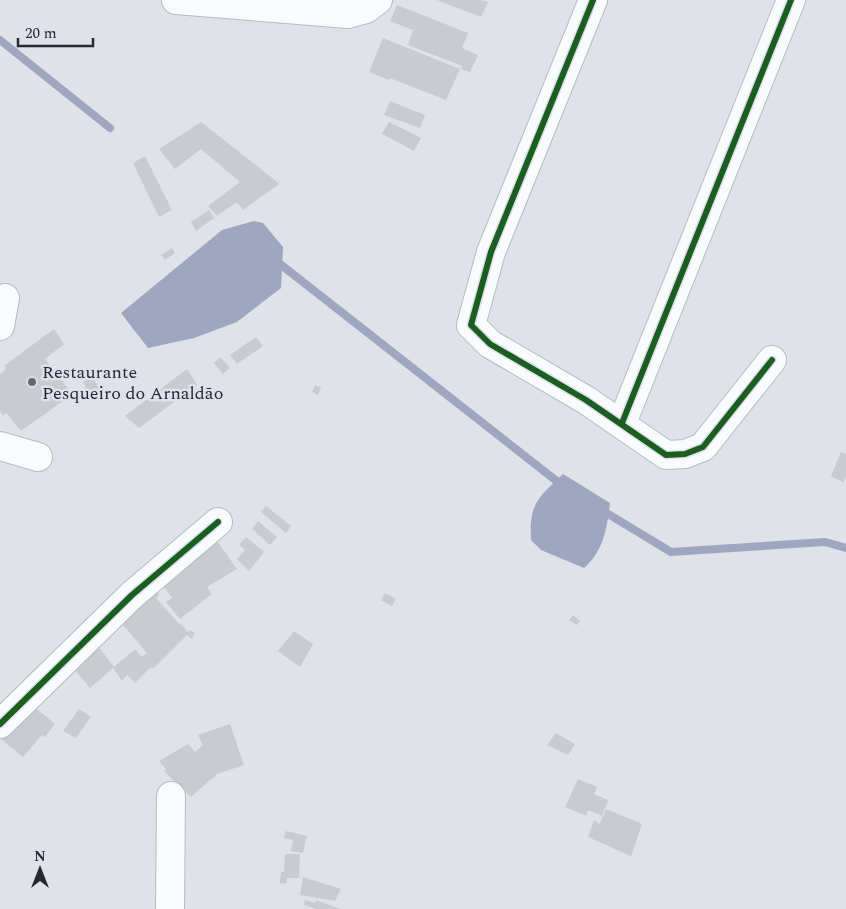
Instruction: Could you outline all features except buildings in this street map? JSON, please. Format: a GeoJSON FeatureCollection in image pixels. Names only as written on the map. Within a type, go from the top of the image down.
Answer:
{"type":"FeatureCollection","features":[{"type":"Feature","properties":{"kind":"street"},"geometry":{"type":"LineString","coordinates":[[176,0],[348,14],[372,4]]}},
{"type":"Feature","properties":{"kind":"street"},"geometry":{"type":"LineString","coordinates":[[593,0],[491,252],[471,325],[490,344],[622,422],[666,455],[685,454],[703,447],[772,360]]}},
{"type":"Feature","properties":{"kind":"street"},"geometry":{"type":"LineString","coordinates":[[622,422],[791,0]]}},
{"type":"Feature","properties":{"kind":"street"},"geometry":{"type":"LineString","coordinates":[[0,326],[5,298]]}},
{"type":"Feature","properties":{"kind":"street"},"geometry":{"type":"LineString","coordinates":[[0,446],[38,457]]}},
{"type":"Feature","properties":{"kind":"street"},"geometry":{"type":"LineString","coordinates":[[0,724],[132,595],[218,522]]}},
{"type":"Feature","properties":{"kind":"street"},"geometry":{"type":"LineString","coordinates":[[170,796],[170,909]]}},
{"type":"Feature","properties":{"kind":"water"},"geometry":{"type":"Polygon","coordinates":[[[254,221],[263,223],[283,247],[281,288],[237,322],[194,338],[148,348],[121,313],[222,230],[254,221]]]}},
{"type":"Feature","properties":{"kind":"water"},"geometry":{"type":"Polygon","coordinates":[[[563,474],[610,503],[606,530],[600,546],[591,561],[584,568],[541,550],[531,540],[532,517],[537,502],[547,489],[563,474]]]}},
{"type":"Feature","properties":{"kind":"waterway"},"geometry":{"type":"LineString","coordinates":[[0,40],[110,128]]}},
{"type":"Feature","properties":{"kind":"waterway"},"geometry":{"type":"LineString","coordinates":[[275,260],[563,486]]}},
{"type":"Feature","properties":{"kind":"waterway"},"geometry":{"type":"LineString","coordinates":[[600,509],[671,552],[825,542],[846,548]]}},
{"type":"Feature","properties":{"kind":"cycle path"},"geometry":{"type":"LineString","coordinates":[[593,0],[491,252],[471,325],[490,344],[586,400],[666,455],[685,454],[703,447],[772,360]]}},
{"type":"Feature","properties":{"kind":"cycle path"},"geometry":{"type":"LineString","coordinates":[[622,423],[791,0]]}},
{"type":"Feature","properties":{"kind":"cycle path"},"geometry":{"type":"LineString","coordinates":[[0,724],[132,595],[218,522]]}},
{"type":"Feature","properties":{"kind":"place","name":"Restaurante Pesqueiro do Arnaldão"},"geometry":{"type":"Point","coordinates":[32,382]}}]}
